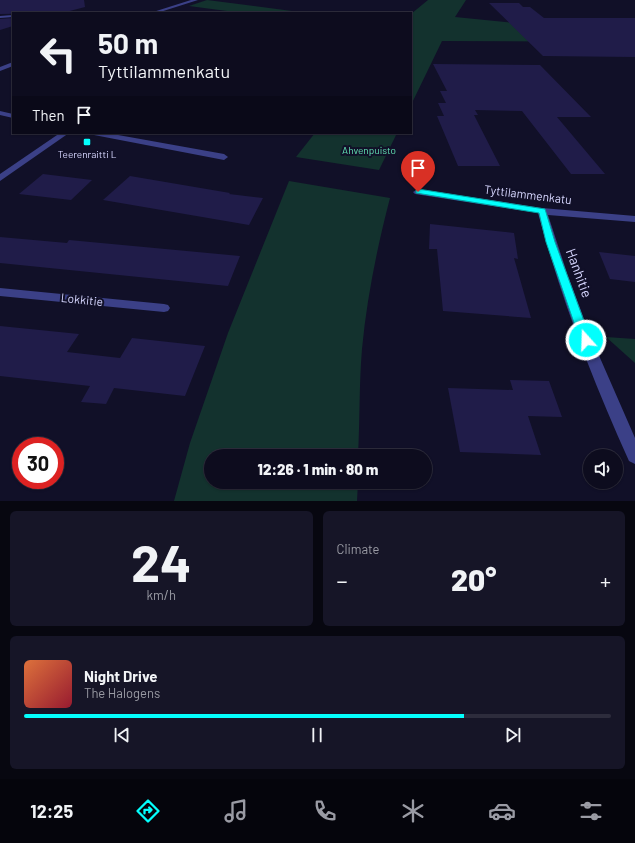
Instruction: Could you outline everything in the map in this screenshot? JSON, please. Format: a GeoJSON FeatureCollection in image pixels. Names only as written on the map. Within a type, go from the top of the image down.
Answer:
{"type":"FeatureCollection","features":[{"type":"Feature","properties":{"kind":"street"},"geometry":{"type":"LineString","coordinates":[[155,12],[196,0]]}},
{"type":"Feature","properties":{"kind":"street"},"geometry":{"type":"LineString","coordinates":[[0,17],[12,16]]}},
{"type":"Feature","properties":{"kind":"street"},"geometry":{"type":"LineString","coordinates":[[0,69],[12,64]]}},
{"type":"Feature","properties":{"kind":"street"},"geometry":{"type":"LineString","coordinates":[[0,113],[12,116]]}},
{"type":"Feature","properties":{"kind":"street"},"geometry":{"type":"LineString","coordinates":[[0,178],[64,134]]}},
{"type":"Feature","properties":{"kind":"street"},"geometry":{"type":"LineString","coordinates":[[99,134],[224,157]]}},
{"type":"Feature","properties":{"kind":"street","name":"Tyttilammenkatu"},"geometry":{"type":"LineString","coordinates":[[418,192],[542,211],[635,219]]}},
{"type":"Feature","properties":{"kind":"street","name":"Hanhitie"},"geometry":{"type":"LineString","coordinates":[[542,211],[550,242],[591,354],[635,456]]}},
{"type":"Feature","properties":{"kind":"street","name":"Lokkitie"},"geometry":{"type":"LineString","coordinates":[[0,292],[164,308]]}},
{"type":"Feature","properties":{"kind":"green space"},"geometry":{"type":"Polygon","coordinates":[[[207,0],[299,12],[234,12],[189,6],[207,0]]]}},
{"type":"Feature","properties":{"kind":"green space"},"geometry":{"type":"Polygon","coordinates":[[[428,0],[466,0],[455,17],[635,35],[635,42],[442,41],[412,103],[412,13],[428,0]]]}},
{"type":"Feature","properties":{"kind":"green space","name":"Ahvenpuisto"},"geometry":{"type":"Polygon","coordinates":[[[314,134],[397,134],[379,170],[296,157],[314,134]]]}},
{"type":"Feature","properties":{"kind":"green space"},"geometry":{"type":"Polygon","coordinates":[[[289,181],[390,198],[373,273],[364,330],[360,375],[358,449],[204,449],[204,489],[358,489],[357,501],[174,501],[190,443],[228,333],[289,181]]]}},
{"type":"Feature","properties":{"kind":"green space"},"geometry":{"type":"Polygon","coordinates":[[[606,337],[635,339],[635,363],[606,337]]]}},
{"type":"Feature","properties":{"kind":"building"},"geometry":{"type":"Polygon","coordinates":[[[0,0],[84,0],[85,7],[66,12],[12,12],[12,14],[0,14],[0,0]]]}},
{"type":"Feature","properties":{"kind":"building"},"geometry":{"type":"Polygon","coordinates":[[[489,3],[519,3],[523,7],[530,7],[544,18],[635,18],[635,57],[543,56],[489,3]]]}},
{"type":"Feature","properties":{"kind":"building"},"geometry":{"type":"Polygon","coordinates":[[[12,18],[12,26],[0,30],[0,19],[12,18]]]}},
{"type":"Feature","properties":{"kind":"building"},"geometry":{"type":"Polygon","coordinates":[[[433,64],[540,65],[591,117],[557,117],[605,174],[571,174],[522,111],[475,110],[478,115],[474,115],[500,166],[458,166],[437,116],[444,116],[438,103],[446,103],[440,91],[447,91],[433,64]]]}},
{"type":"Feature","properties":{"kind":"building"},"geometry":{"type":"Polygon","coordinates":[[[43,174],[92,180],[71,200],[19,194],[43,174]]]}},
{"type":"Feature","properties":{"kind":"building"},"geometry":{"type":"Polygon","coordinates":[[[130,176],[230,193],[229,194],[263,198],[249,225],[103,200],[130,176]]]}},
{"type":"Feature","properties":{"kind":"building"},"geometry":{"type":"Polygon","coordinates":[[[430,224],[514,233],[518,259],[514,258],[531,318],[443,311],[437,249],[429,249],[430,224]]]}},
{"type":"Feature","properties":{"kind":"building"},"geometry":{"type":"Polygon","coordinates":[[[0,237],[67,243],[69,240],[240,256],[228,286],[0,263],[0,237]]]}},
{"type":"Feature","properties":{"kind":"building"},"geometry":{"type":"Polygon","coordinates":[[[599,252],[635,256],[635,282],[610,279],[599,252]]]}},
{"type":"Feature","properties":{"kind":"building"},"geometry":{"type":"Polygon","coordinates":[[[0,326],[79,334],[67,352],[120,358],[132,338],[205,346],[185,396],[114,388],[106,404],[81,402],[90,386],[0,376],[0,326]]]}},
{"type":"Feature","properties":{"kind":"building"},"geometry":{"type":"Polygon","coordinates":[[[510,380],[549,381],[562,417],[528,416],[541,455],[460,452],[448,388],[513,390],[510,380]]]}},
{"type":"Feature","properties":{"kind":"place","name":"Teerenraitti L"},"geometry":{"type":"Point","coordinates":[87,142]}},
{"type":"Feature","properties":{"kind":"route"},"geometry":{"type":"LineString","coordinates":[[418,192],[542,211],[550,242],[586,340]]}}]}
